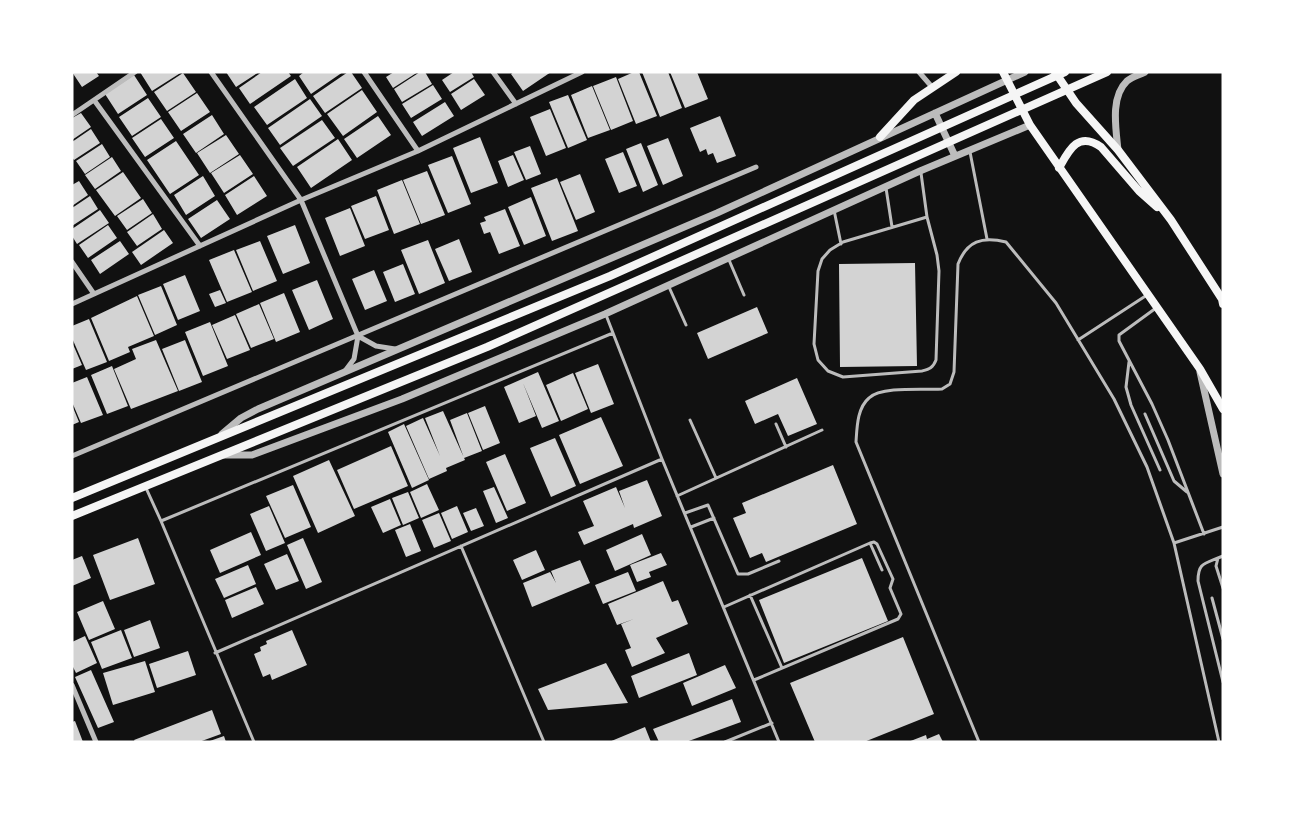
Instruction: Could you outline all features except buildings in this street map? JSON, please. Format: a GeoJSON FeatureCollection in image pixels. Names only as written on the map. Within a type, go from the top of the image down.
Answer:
{"type":"FeatureCollection","features":[{"type":"Feature","properties":{"kind":"main road"},"geometry":{"type":"LineString","coordinates":[[880,137],[914,100],[956,72]]}},
{"type":"Feature","properties":{"kind":"main road"},"geometry":{"type":"LineString","coordinates":[[1003,72],[1030,125],[1200,369],[1223,409]]}},
{"type":"Feature","properties":{"kind":"main road"},"geometry":{"type":"LineString","coordinates":[[1055,72],[1076,103],[1118,150],[1171,220],[1223,301]]}},
{"type":"Feature","properties":{"kind":"main road"},"geometry":{"type":"LineString","coordinates":[[72,498],[610,276],[1065,72]]}},
{"type":"Feature","properties":{"kind":"main road"},"geometry":{"type":"LineString","coordinates":[[72,516],[497,342],[1107,72]]}},
{"type":"Feature","properties":{"kind":"main road"},"geometry":{"type":"LineString","coordinates":[[1059,168],[1071,148],[1078,142],[1094,142],[1171,220]]}},
{"type":"Feature","properties":{"kind":"street"},"geometry":{"type":"LineString","coordinates":[[72,115],[135,72]]}},
{"type":"Feature","properties":{"kind":"street"},"geometry":{"type":"LineString","coordinates":[[211,72],[301,201],[358,336],[354,359],[345,371]]}},
{"type":"Feature","properties":{"kind":"street"},"geometry":{"type":"LineString","coordinates":[[364,72],[418,151]]}},
{"type":"Feature","properties":{"kind":"street"},"geometry":{"type":"LineString","coordinates":[[494,72],[516,104]]}},
{"type":"Feature","properties":{"kind":"street"},"geometry":{"type":"LineString","coordinates":[[72,304],[418,151],[582,72]]}},
{"type":"Feature","properties":{"kind":"street"},"geometry":{"type":"LineString","coordinates":[[919,72],[932,87]]}},
{"type":"Feature","properties":{"kind":"street"},"geometry":{"type":"LineString","coordinates":[[215,440],[250,413],[717,213],[1025,72]]}},
{"type":"Feature","properties":{"kind":"street"},"geometry":{"type":"LineString","coordinates":[[1118,150],[1115,114],[1119,95],[1125,82],[1144,72]]}},
{"type":"Feature","properties":{"kind":"street"},"geometry":{"type":"LineString","coordinates":[[94,100],[200,246]]}},
{"type":"Feature","properties":{"kind":"street"},"geometry":{"type":"LineString","coordinates":[[935,113],[955,156]]}},
{"type":"Feature","properties":{"kind":"street"},"geometry":{"type":"LineString","coordinates":[[222,455],[252,455],[402,399],[605,314],[920,171],[1030,125]]}},
{"type":"Feature","properties":{"kind":"street"},"geometry":{"type":"LineString","coordinates":[[72,456],[756,167]]}},
{"type":"Feature","properties":{"kind":"street"},"geometry":{"type":"LineString","coordinates":[[72,262],[94,294]]}},
{"type":"Feature","properties":{"kind":"street"},"geometry":{"type":"LineString","coordinates":[[358,336],[376,346],[395,350]]}},
{"type":"Feature","properties":{"kind":"street"},"geometry":{"type":"LineString","coordinates":[[1200,369],[1223,474]]}},
{"type":"Feature","properties":{"kind":"street"},"geometry":{"type":"LineString","coordinates":[[72,685],[74,699],[96,742]]}},
{"type":"Feature","properties":{"kind":"lane"},"geometry":{"type":"LineString","coordinates":[[970,150],[987,239]]}},
{"type":"Feature","properties":{"kind":"lane"},"geometry":{"type":"LineString","coordinates":[[920,171],[939,272],[936,360],[929,369],[843,377],[828,370],[818,360],[814,344],[818,272],[822,259],[830,250],[841,244],[927,217]]}},
{"type":"Feature","properties":{"kind":"lane"},"geometry":{"type":"LineString","coordinates":[[886,187],[892,227]]}},
{"type":"Feature","properties":{"kind":"lane"},"geometry":{"type":"LineString","coordinates":[[834,210],[841,244]]}},
{"type":"Feature","properties":{"kind":"lane"},"geometry":{"type":"LineString","coordinates":[[979,742],[856,442],[862,407],[869,398],[882,391],[942,389],[950,384],[954,372],[958,264],[963,251],[978,241],[987,239],[1006,242],[1056,303],[1114,399],[1147,467],[1174,543],[1219,742]]}},
{"type":"Feature","properties":{"kind":"lane"},"geometry":{"type":"LineString","coordinates":[[728,258],[744,295]]}},
{"type":"Feature","properties":{"kind":"lane"},"geometry":{"type":"LineString","coordinates":[[668,285],[686,325]]}},
{"type":"Feature","properties":{"kind":"lane"},"geometry":{"type":"LineString","coordinates":[[1078,340],[1148,294]]}},
{"type":"Feature","properties":{"kind":"lane"},"geometry":{"type":"LineString","coordinates":[[1157,308],[1119,335],[1119,341],[1164,431],[1204,534]]}},
{"type":"Feature","properties":{"kind":"lane"},"geometry":{"type":"LineString","coordinates":[[605,314],[677,496],[779,742]]}},
{"type":"Feature","properties":{"kind":"lane"},"geometry":{"type":"LineString","coordinates":[[161,521],[613,333]]}},
{"type":"Feature","properties":{"kind":"lane"},"geometry":{"type":"LineString","coordinates":[[1129,360],[1126,387],[1131,405],[1160,470]]}},
{"type":"Feature","properties":{"kind":"lane"},"geometry":{"type":"LineString","coordinates":[[1145,414],[1174,481],[1188,493]]}},
{"type":"Feature","properties":{"kind":"lane"},"geometry":{"type":"LineString","coordinates":[[690,420],[716,479]]}},
{"type":"Feature","properties":{"kind":"lane"},"geometry":{"type":"LineString","coordinates":[[776,424],[786,447]]}},
{"type":"Feature","properties":{"kind":"lane"},"geometry":{"type":"LineString","coordinates":[[677,496],[822,430]]}},
{"type":"Feature","properties":{"kind":"lane"},"geometry":{"type":"LineString","coordinates":[[215,654],[662,459]]}},
{"type":"Feature","properties":{"kind":"lane"},"geometry":{"type":"LineString","coordinates":[[145,487],[254,742]]}},
{"type":"Feature","properties":{"kind":"lane"},"geometry":{"type":"LineString","coordinates":[[684,513],[708,505],[738,574],[748,574],[779,561]]}},
{"type":"Feature","properties":{"kind":"lane"},"geometry":{"type":"LineString","coordinates":[[690,527],[714,518]]}},
{"type":"Feature","properties":{"kind":"lane"},"geometry":{"type":"LineString","coordinates":[[1174,543],[1223,527]]}},
{"type":"Feature","properties":{"kind":"lane"},"geometry":{"type":"LineString","coordinates":[[724,606],[874,542],[878,544],[893,579],[890,588],[901,617],[754,680]]}},
{"type":"Feature","properties":{"kind":"lane"},"geometry":{"type":"LineString","coordinates":[[870,543],[882,570]]}},
{"type":"Feature","properties":{"kind":"lane"},"geometry":{"type":"LineString","coordinates":[[461,546],[544,742]]}},
{"type":"Feature","properties":{"kind":"lane"},"geometry":{"type":"LineString","coordinates":[[1223,556],[1203,564],[1198,570],[1198,581],[1223,682]]}},
{"type":"Feature","properties":{"kind":"lane"},"geometry":{"type":"LineString","coordinates":[[1218,558],[1216,566],[1223,588]]}},
{"type":"Feature","properties":{"kind":"lane"},"geometry":{"type":"LineString","coordinates":[[750,595],[782,668]]}},
{"type":"Feature","properties":{"kind":"lane"},"geometry":{"type":"LineString","coordinates":[[1212,598],[1223,639]]}},
{"type":"Feature","properties":{"kind":"lane"},"geometry":{"type":"LineString","coordinates":[[725,742],[772,723]]}}]}
